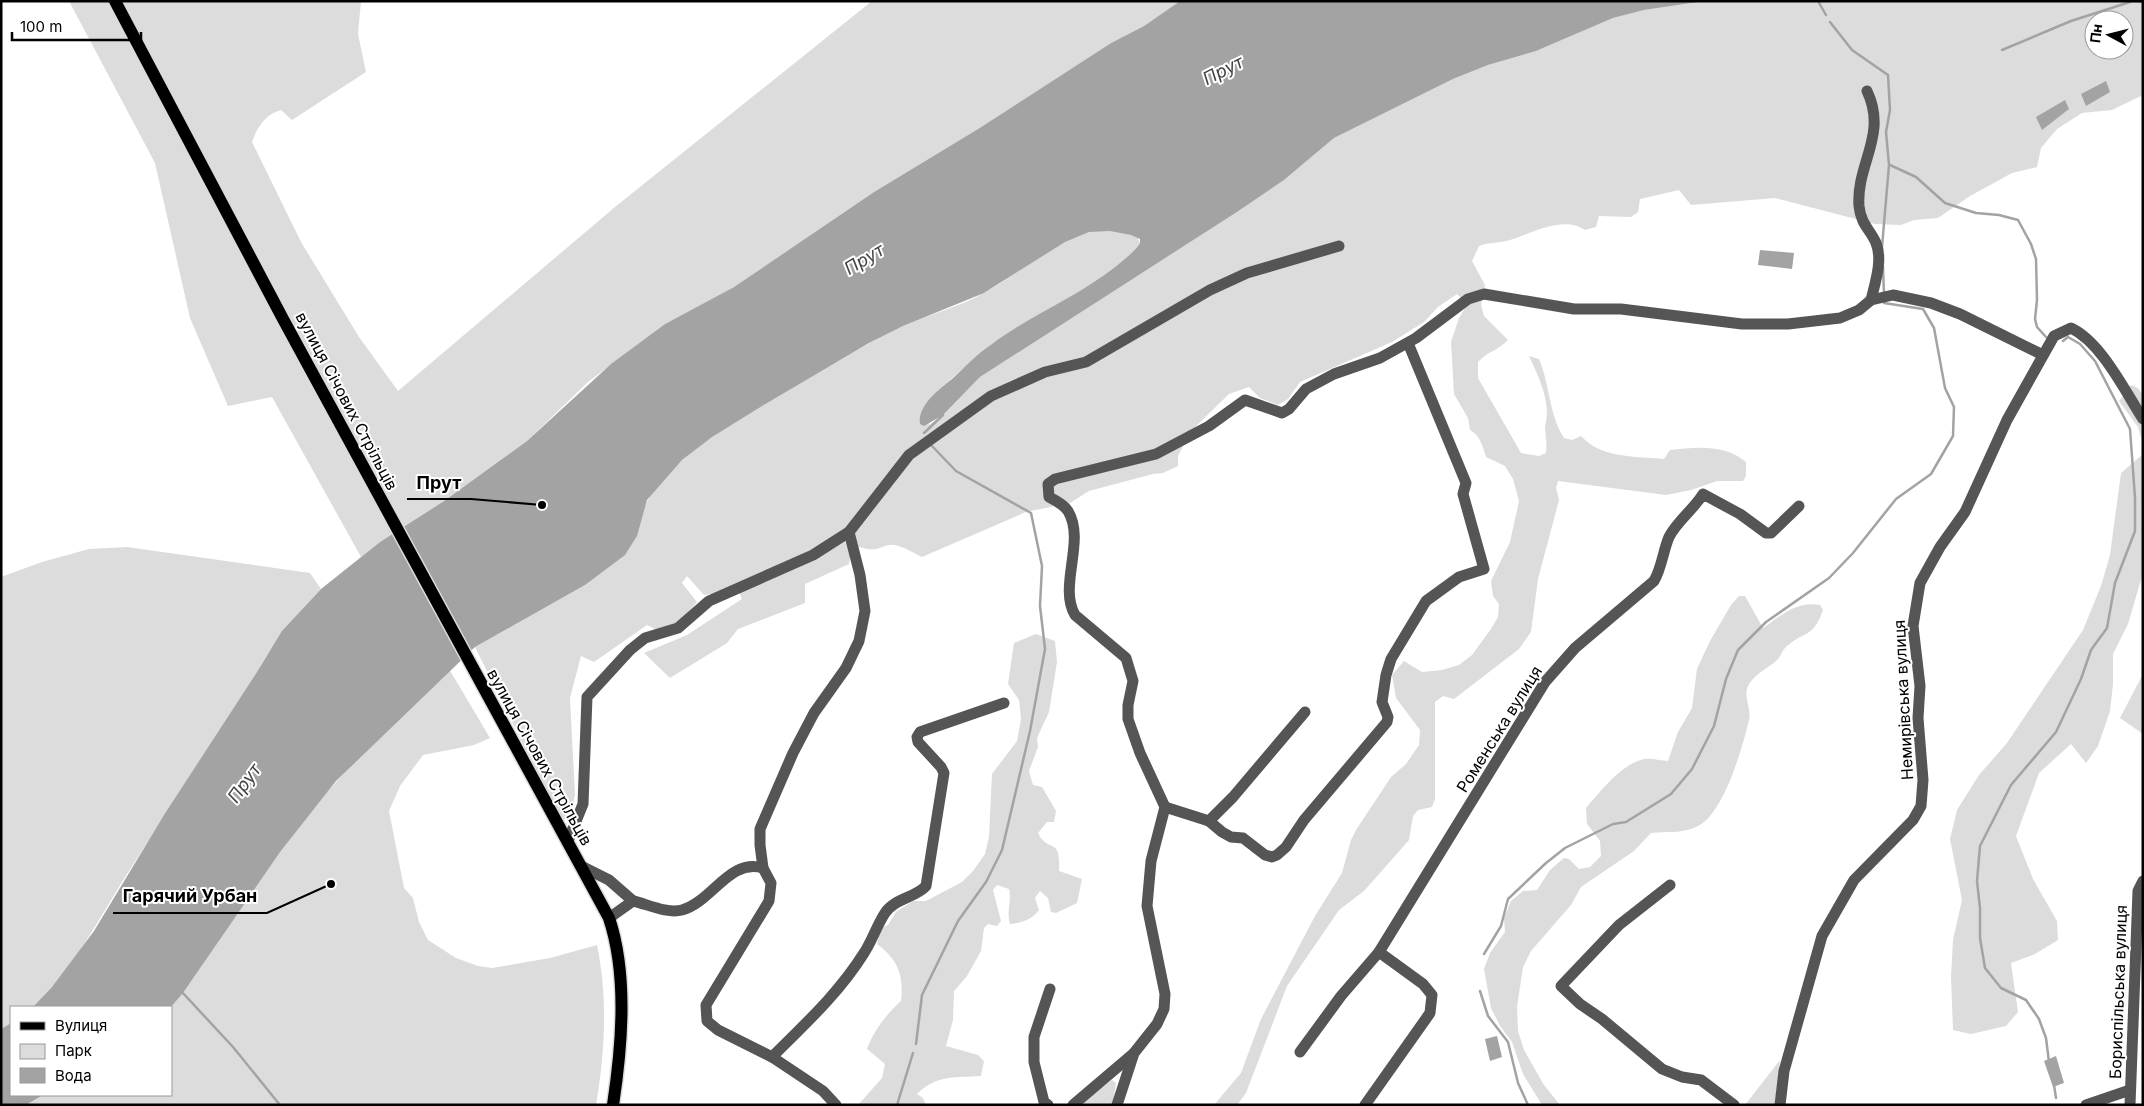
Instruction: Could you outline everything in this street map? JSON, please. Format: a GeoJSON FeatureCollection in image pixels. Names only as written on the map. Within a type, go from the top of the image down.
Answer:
{"type":"FeatureCollection","features":[{"type":"Feature","properties":{"kind":"main road","name":"вулиця Січових Стрільців"},"geometry":{"type":"LineString","coordinates":[[115,1],[375,488],[521,759],[583,867],[609,918],[620,958],[621,983],[613,1105]]}},
{"type":"Feature","properties":{"kind":"street"},"geometry":{"type":"LineString","coordinates":[[1867,91],[1874,107],[1874,135],[1870,155],[1862,174],[1859,206],[1864,226],[1876,243],[1879,259],[1874,299]]}},
{"type":"Feature","properties":{"kind":"street"},"geometry":{"type":"LineString","coordinates":[[568,841],[583,804],[587,697],[630,650],[645,638],[678,628],[709,601],[813,555],[849,532],[909,455],[991,396],[1046,372],[1086,362],[1210,290],[1247,273],[1340,246]]}},
{"type":"Feature","properties":{"kind":"street"},"geometry":{"type":"LineString","coordinates":[[1073,1105],[1134,1053],[1157,1024],[1164,1009],[1166,994],[1147,906],[1151,861],[1165,807],[1140,753],[1128,719],[1128,705],[1133,681],[1126,658],[1075,615],[1071,609],[1069,597],[1073,549],[1072,525],[1068,511],[1049,497],[1047,491],[1048,484],[1055,479],[1156,454],[1209,426],[1245,400],[1282,413],[1289,409],[1306,390],[1334,374],[1380,358],[1408,342],[1468,299],[1484,294],[1574,308],[1620,309],[1742,324],[1788,324],[1840,318],[1859,310],[1874,299],[1893,295],[1931,303],[1960,314],[2043,356]]}},
{"type":"Feature","properties":{"kind":"street","name":"Немирівська вулиця"},"geometry":{"type":"LineString","coordinates":[[1780,1105],[1784,1071],[1822,936],[1854,880],[1913,820],[1922,806],[1923,788],[1918,718],[1920,686],[1913,626],[1920,583],[1940,548],[1965,512],[2007,420],[2054,336],[2071,328],[2082,333],[2101,354],[2143,419]]}},
{"type":"Feature","properties":{"kind":"street"},"geometry":{"type":"LineString","coordinates":[[1165,807],[1209,821],[1231,837],[1243,838],[1265,854],[1272,857],[1278,856],[1310,812],[1387,722],[1388,717],[1382,702],[1386,675],[1392,659],[1426,601],[1459,577],[1484,569],[1463,494],[1466,483],[1408,342]]}},
{"type":"Feature","properties":{"kind":"street","name":"Роменська вулиця"},"geometry":{"type":"LineString","coordinates":[[1300,1052],[1341,996],[1379,952],[1545,682],[1575,648],[1654,581],[1660,570],[1662,556],[1670,535],[1704,494],[1740,514],[1766,533],[1771,533],[1799,506]]}},
{"type":"Feature","properties":{"kind":"street"},"geometry":{"type":"LineString","coordinates":[[836,1105],[823,1091],[772,1057],[718,1030],[706,1021],[706,1005],[769,901],[771,883],[763,868],[760,845],[760,829],[767,812],[814,713],[846,668],[859,641],[865,611],[860,575],[849,532]]}},
{"type":"Feature","properties":{"kind":"street"},"geometry":{"type":"LineString","coordinates":[[772,1057],[837,992],[864,953],[885,912],[899,900],[922,891],[926,886],[944,773],[941,767],[918,742],[917,737],[920,732],[1004,702]]}},
{"type":"Feature","properties":{"kind":"street"},"geometry":{"type":"LineString","coordinates":[[1209,821],[1233,797],[1305,712]]}},
{"type":"Feature","properties":{"kind":"street","name":"вулиця Січових Стрільців"},"geometry":{"type":"LineString","coordinates":[[583,867],[609,880],[632,901],[671,910],[681,910],[696,903],[737,869],[746,866],[763,868]]}},
{"type":"Feature","properties":{"kind":"street","name":"Бориспільська вулиця"},"geometry":{"type":"LineString","coordinates":[[2130,1105],[2138,891],[2143,881]]}},
{"type":"Feature","properties":{"kind":"street"},"geometry":{"type":"LineString","coordinates":[[1670,885],[1619,925],[1561,986],[1580,1004],[1602,1019],[1662,1069],[1682,1078],[1701,1080],[1734,1105]]}},
{"type":"Feature","properties":{"kind":"street"},"geometry":{"type":"LineString","coordinates":[[609,918],[632,901]]}},
{"type":"Feature","properties":{"kind":"street"},"geometry":{"type":"LineString","coordinates":[[1365,1105],[1430,1013],[1432,995],[1423,984],[1379,952]]}},
{"type":"Feature","properties":{"kind":"street"},"geometry":{"type":"LineString","coordinates":[[1048,1105],[1044,1102],[1034,1062],[1034,1036],[1050,989]]}},
{"type":"Feature","properties":{"kind":"street"},"geometry":{"type":"LineString","coordinates":[[1117,1105],[1134,1053]]}},
{"type":"Feature","properties":{"kind":"street"},"geometry":{"type":"LineString","coordinates":[[2086,1105],[2130,1090]]}},
{"type":"Feature","properties":{"kind":"green space"},"geometry":{"type":"Polygon","coordinates":[[[69,1],[361,1],[358,34],[366,72],[292,120],[281,110],[270,115],[259,127],[252,142],[301,242],[359,337],[398,391],[615,207],[872,1],[1180,1],[1144,26],[1111,43],[978,129],[874,192],[734,287],[665,324],[588,382],[527,441],[444,501],[380,542],[361,557],[272,397],[228,406],[190,318],[155,163],[69,1]]]}},
{"type":"Feature","properties":{"kind":"green space"},"geometry":{"type":"Polygon","coordinates":[[[1705,1],[2143,1],[2143,95],[2112,110],[2082,113],[2057,129],[2041,148],[2037,167],[2012,173],[1970,196],[1938,218],[1914,220],[1901,225],[1875,224],[1775,198],[1691,205],[1679,190],[1640,199],[1638,212],[1631,217],[1599,216],[1596,227],[1585,230],[1568,224],[1558,225],[1510,240],[1479,246],[1472,261],[1485,285],[1481,305],[1484,316],[1508,340],[1478,362],[1478,378],[1521,453],[1539,456],[1546,453],[1545,429],[1547,406],[1541,384],[1529,356],[1539,359],[1555,420],[1564,438],[1572,440],[1581,436],[1589,443],[1609,453],[1664,459],[1670,450],[1710,448],[1720,450],[1738,456],[1746,462],[1746,476],[1743,481],[1717,481],[1691,490],[1666,495],[1558,481],[1556,488],[1559,500],[1538,579],[1531,632],[1519,649],[1454,699],[1443,696],[1435,702],[1435,799],[1432,807],[1418,810],[1413,816],[1409,840],[1364,891],[1339,910],[1287,986],[1246,1093],[1237,1105],[1214,1105],[1241,1073],[1261,1019],[1315,916],[1342,873],[1351,840],[1356,830],[1391,777],[1406,764],[1419,745],[1420,730],[1396,698],[1392,675],[1404,661],[1422,672],[1442,670],[1459,665],[1472,655],[1498,617],[1499,604],[1493,596],[1491,581],[1510,542],[1519,501],[1513,479],[1505,466],[1486,457],[1481,442],[1470,430],[1468,418],[1454,394],[1451,342],[1459,318],[1467,305],[1457,294],[1438,307],[1424,322],[1392,342],[1300,382],[1288,399],[1278,405],[1260,398],[1249,387],[1229,394],[1190,432],[1178,456],[1178,466],[1163,473],[1089,491],[1070,503],[1026,512],[922,557],[895,545],[887,545],[876,549],[859,547],[851,551],[849,564],[805,584],[805,603],[738,629],[727,643],[670,678],[644,653],[687,635],[742,599],[738,590],[704,595],[687,576],[682,583],[697,602],[678,624],[661,632],[647,625],[594,662],[581,656],[570,698],[575,795],[570,816],[561,821],[475,647],[585,585],[644,509],[656,488],[675,466],[701,445],[761,405],[871,342],[903,326],[984,293],[1048,251],[1074,237],[1100,230],[1137,236],[1140,243],[1135,251],[1097,281],[992,344],[938,390],[929,425],[943,415],[980,377],[1237,212],[1284,180],[1334,138],[1453,79],[1488,65],[1536,51],[1613,18],[1644,10],[1705,1]]]}},
{"type":"Feature","properties":{"kind":"green space"},"geometry":{"type":"Polygon","coordinates":[[[2131,385],[2138,388],[2143,395],[2143,444],[2138,427],[2119,401],[2131,385]]]}},
{"type":"Feature","properties":{"kind":"green space"},"geometry":{"type":"Polygon","coordinates":[[[2143,454],[2143,573],[2128,624],[2113,654],[2113,684],[2110,711],[2098,746],[2086,763],[2071,744],[2039,773],[2016,836],[2033,879],[2057,921],[2058,940],[2035,954],[2011,963],[2018,1012],[2006,1026],[1971,1034],[1953,1030],[1951,977],[1953,940],[1962,900],[1950,839],[1957,810],[1979,775],[2007,743],[2083,630],[2101,586],[2110,555],[2121,473],[2143,454]]]}},
{"type":"Feature","properties":{"kind":"green space"},"geometry":{"type":"Polygon","coordinates":[[[127,547],[310,573],[321,589],[293,619],[269,651],[73,961],[34,1006],[10,1006],[10,1024],[1,1029],[1,577],[42,562],[89,549],[127,547]]]}},
{"type":"Feature","properties":{"kind":"green space"},"geometry":{"type":"Polygon","coordinates":[[[1739,596],[1745,596],[1763,628],[1796,607],[1811,604],[1820,605],[1823,610],[1816,625],[1787,646],[1778,659],[1757,675],[1748,686],[1746,695],[1750,716],[1737,763],[1723,796],[1706,821],[1685,831],[1651,833],[1634,851],[1581,887],[1571,905],[1531,951],[1523,967],[1517,1007],[1518,1031],[1524,1050],[1544,1085],[1560,1105],[1542,1105],[1523,1074],[1512,1042],[1500,1026],[1491,1008],[1484,969],[1490,953],[1505,932],[1504,918],[1511,901],[1523,891],[1537,890],[1550,870],[1564,858],[1569,859],[1579,869],[1590,867],[1601,856],[1600,841],[1587,824],[1586,808],[1605,786],[1619,772],[1635,762],[1644,759],[1668,761],[1678,732],[1692,708],[1697,669],[1710,641],[1731,605],[1739,596]]]}},
{"type":"Feature","properties":{"kind":"green space"},"geometry":{"type":"Polygon","coordinates":[[[1036,634],[1055,641],[1057,662],[1049,712],[1037,738],[1038,747],[1029,771],[1033,785],[1042,787],[1056,811],[1054,822],[1047,822],[1038,833],[1046,843],[1056,849],[1059,871],[1082,879],[1077,903],[1056,913],[1051,912],[1048,898],[1040,891],[1035,898],[1039,910],[1026,920],[1010,924],[1009,889],[997,885],[993,890],[1001,921],[997,926],[988,924],[984,928],[981,951],[967,976],[954,991],[953,1020],[946,1046],[978,1055],[984,1061],[981,1076],[947,1078],[932,1083],[917,1094],[923,1098],[926,1105],[858,1105],[882,1078],[885,1064],[867,1049],[881,1023],[901,1001],[902,992],[898,969],[890,956],[877,944],[881,928],[888,925],[896,912],[913,901],[926,901],[962,882],[973,871],[985,854],[989,837],[992,774],[1017,741],[1021,719],[1019,700],[1008,684],[1014,643],[1036,634]]]}},
{"type":"Feature","properties":{"kind":"green space"},"geometry":{"type":"Polygon","coordinates":[[[449,669],[490,738],[474,745],[423,755],[400,786],[389,811],[404,888],[413,898],[419,922],[428,940],[456,958],[478,966],[492,968],[550,958],[597,945],[603,985],[604,1025],[602,1065],[596,1105],[26,1105],[41,1096],[172,1096],[172,1006],[183,993],[299,826],[332,786],[449,669]]]}},
{"type":"Feature","properties":{"kind":"green space"},"geometry":{"type":"Polygon","coordinates":[[[2143,674],[2143,734],[2120,718],[2143,674]]]}},
{"type":"Feature","properties":{"kind":"green space"},"geometry":{"type":"Polygon","coordinates":[[[1780,1060],[1775,1105],[1745,1105],[1780,1060]]]}},
{"type":"Feature","properties":{"kind":"green space"},"geometry":{"type":"Polygon","coordinates":[[[1112,1080],[1116,1083],[1113,1105],[1078,1105],[1112,1080]]]}},
{"type":"Feature","properties":{"kind":"water","name":"Прут"},"geometry":{"type":"Polygon","coordinates":[[[1180,1],[1705,1],[1644,10],[1613,18],[1536,51],[1488,65],[1453,79],[1334,138],[1284,180],[1237,212],[980,377],[943,415],[924,426],[920,424],[920,417],[925,404],[976,356],[1022,324],[1100,278],[1132,253],[1138,247],[1140,239],[1131,235],[1110,231],[1089,232],[1065,242],[984,293],[903,326],[869,343],[762,406],[712,437],[682,460],[647,500],[637,536],[625,555],[585,585],[475,647],[336,781],[280,852],[183,993],[172,1006],[34,1006],[52,987],[94,931],[164,815],[282,631],[321,589],[380,542],[444,501],[527,441],[611,364],[665,324],[734,287],[874,192],[978,129],[1111,43],[1144,26],[1180,1]]]}},
{"type":"Feature","properties":{"kind":"water"},"geometry":{"type":"Polygon","coordinates":[[[2106,81],[2110,92],[2086,106],[2081,94],[2106,81]]]}},
{"type":"Feature","properties":{"kind":"water"},"geometry":{"type":"Polygon","coordinates":[[[2065,100],[2069,109],[2042,130],[2036,117],[2065,100]]]}},
{"type":"Feature","properties":{"kind":"water"},"geometry":{"type":"Polygon","coordinates":[[[1760,250],[1794,253],[1792,269],[1758,265],[1760,250]]]}},
{"type":"Feature","properties":{"kind":"water"},"geometry":{"type":"Polygon","coordinates":[[[10,1024],[10,1096],[41,1096],[26,1105],[1,1105],[1,1029],[10,1024]]]}},
{"type":"Feature","properties":{"kind":"water"},"geometry":{"type":"Polygon","coordinates":[[[1497,1036],[1502,1057],[1490,1061],[1485,1039],[1497,1036]]]}},
{"type":"Feature","properties":{"kind":"water"},"geometry":{"type":"Polygon","coordinates":[[[2056,1056],[2064,1083],[2053,1087],[2044,1061],[2056,1056]]]}},
{"type":"Feature","properties":{"kind":"waterway"},"geometry":{"type":"LineString","coordinates":[[1818,1],[1826,15]]}},
{"type":"Feature","properties":{"kind":"waterway"},"geometry":{"type":"LineString","coordinates":[[2002,50],[2071,21],[2133,1]]}},
{"type":"Feature","properties":{"kind":"waterway"},"geometry":{"type":"LineString","coordinates":[[2134,1],[2143,2]]}},
{"type":"Feature","properties":{"kind":"waterway"},"geometry":{"type":"LineString","coordinates":[[1830,22],[1852,50],[1888,75],[1890,110],[1886,132],[1889,165],[1882,247]]}},
{"type":"Feature","properties":{"kind":"waterway"},"geometry":{"type":"LineString","coordinates":[[1890,165],[1916,177],[1945,203],[1976,213],[1999,215],[2018,220],[2031,244],[2036,259],[2037,300],[2035,319],[2037,327],[2046,337]]}},
{"type":"Feature","properties":{"kind":"waterway"},"geometry":{"type":"LineString","coordinates":[[1883,267],[1884,294]]}},
{"type":"Feature","properties":{"kind":"waterway"},"geometry":{"type":"LineString","coordinates":[[1484,954],[1501,926],[1508,899],[1546,863],[1565,848],[1613,824],[1626,822],[1671,794],[1692,769],[1714,726],[1726,679],[1738,650],[1766,622],[1829,578],[1853,553],[1896,499],[1931,474],[1953,436],[1954,407],[1945,388],[1934,328],[1923,309],[1884,303],[1884,299]]}},
{"type":"Feature","properties":{"kind":"waterway"},"geometry":{"type":"LineString","coordinates":[[2049,1062],[2046,1038],[2039,1019],[2026,1000],[2001,988],[1985,968],[1980,938],[1980,908],[1977,881],[1980,846],[2011,785],[2056,732],[2081,679],[2091,650],[2107,628],[2115,583],[2135,531],[2135,498],[2130,429],[2095,361],[2080,344],[2068,337],[2063,341]]}},
{"type":"Feature","properties":{"kind":"waterway"},"geometry":{"type":"LineString","coordinates":[[924,433],[943,415]]}},
{"type":"Feature","properties":{"kind":"waterway"},"geometry":{"type":"LineString","coordinates":[[916,1044],[922,995],[958,921],[986,882],[1002,850],[1030,731],[1045,649],[1040,606],[1042,566],[1031,513],[956,471],[932,446]]}},
{"type":"Feature","properties":{"kind":"waterway"},"geometry":{"type":"LineString","coordinates":[[181,991],[233,1047],[280,1105]]}},
{"type":"Feature","properties":{"kind":"waterway"},"geometry":{"type":"LineString","coordinates":[[1480,991],[1488,1016],[1508,1042],[1518,1083],[1528,1105]]}},
{"type":"Feature","properties":{"kind":"waterway"},"geometry":{"type":"LineString","coordinates":[[897,1105],[913,1053]]}},
{"type":"Feature","properties":{"kind":"waterway"},"geometry":{"type":"LineString","coordinates":[[2054,1085],[2056,1098]]}},
{"type":"Feature","properties":{"kind":"place","name":"Прут"},"geometry":{"type":"Point","coordinates":[542,505]}},
{"type":"Feature","properties":{"kind":"place","name":"Гарячий Урбан"},"geometry":{"type":"Point","coordinates":[331,884]}}]}
